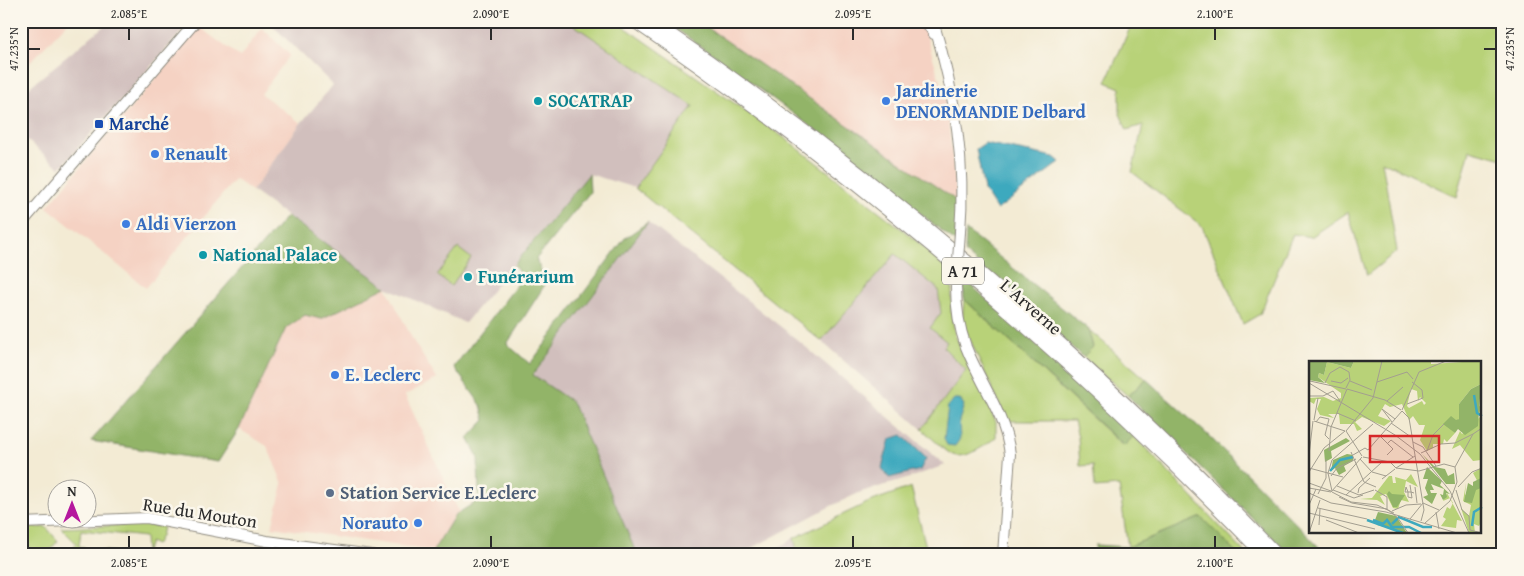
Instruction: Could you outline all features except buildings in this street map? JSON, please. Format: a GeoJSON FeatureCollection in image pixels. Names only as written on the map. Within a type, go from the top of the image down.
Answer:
{"type":"FeatureCollection","features":[{"type":"Feature","properties":{"kind":"highway","name":"L'Arverne"},"geometry":{"type":"LineString","coordinates":[[634,21],[790,133],[949,259],[1109,401],[1183,472],[1264,555]]}},
{"type":"Feature","properties":{"kind":"highway","name":"L'Arverne"},"geometry":{"type":"LineString","coordinates":[[651,21],[804,131],[959,254],[1114,392],[1223,498],[1277,555]]}},
{"type":"Feature","properties":{"kind":"street"},"geometry":{"type":"LineString","coordinates":[[21,224],[196,21]]}},
{"type":"Feature","properties":{"kind":"street"},"geometry":{"type":"LineString","coordinates":[[922,21],[929,26],[940,45]]}},
{"type":"Feature","properties":{"kind":"street"},"geometry":{"type":"LineString","coordinates":[[933,21],[940,45],[960,151],[963,188],[956,287],[958,320],[966,347],[1000,415],[1010,454],[1003,555]]}},
{"type":"Feature","properties":{"kind":"street","name":"Rue du Mouton"},"geometry":{"type":"LineString","coordinates":[[21,523],[147,518],[267,541],[372,555]]}},
{"type":"Feature","properties":{"kind":"shaded area"},"geometry":{"type":"Polygon","coordinates":[[[21,21],[69,21],[21,72],[21,21]]]}},
{"type":"Feature","properties":{"kind":"shaded area"},"geometry":{"type":"Polygon","coordinates":[[[100,21],[191,21],[60,168],[21,135],[21,94],[104,26],[100,21]]]}},
{"type":"Feature","properties":{"kind":"shaded area"},"geometry":{"type":"Polygon","coordinates":[[[268,21],[568,21],[693,106],[635,188],[589,174],[465,323],[386,287],[252,191],[301,123],[333,85],[268,21]]]}},
{"type":"Feature","properties":{"kind":"shaded area"},"geometry":{"type":"Polygon","coordinates":[[[692,21],[924,21],[927,38],[946,101],[957,201],[692,21]]]}},
{"type":"Feature","properties":{"kind":"shaded area"},"geometry":{"type":"Polygon","coordinates":[[[199,27],[240,57],[262,28],[290,55],[261,94],[301,123],[252,191],[235,179],[146,288],[47,207],[199,27]]]}},
{"type":"Feature","properties":{"kind":"shaded area"},"geometry":{"type":"Polygon","coordinates":[[[648,222],[795,338],[945,465],[861,492],[739,555],[637,555],[572,402],[533,376],[648,222]]]}},
{"type":"Feature","properties":{"kind":"shaded area"},"geometry":{"type":"Polygon","coordinates":[[[895,254],[938,289],[947,343],[943,348],[967,370],[922,429],[821,341],[895,254]]]}},
{"type":"Feature","properties":{"kind":"shaded area"},"geometry":{"type":"Polygon","coordinates":[[[386,287],[414,342],[437,379],[405,395],[459,512],[455,515],[433,551],[272,527],[283,484],[267,446],[239,429],[286,328],[305,315],[321,319],[386,287]]]}},
{"type":"Feature","properties":{"kind":"shaded area"},"geometry":{"type":"Polygon","coordinates":[[[794,538],[798,555],[766,555],[794,538]]]}},
{"type":"Feature","properties":{"kind":"green space"},"geometry":{"type":"Polygon","coordinates":[[[568,21],[616,21],[786,139],[953,271],[951,312],[956,337],[996,422],[996,437],[970,454],[958,456],[945,450],[922,429],[966,370],[943,347],[947,342],[930,328],[941,313],[938,289],[895,254],[821,341],[635,188],[693,106],[568,21]]]}},
{"type":"Feature","properties":{"kind":"green space"},"geometry":{"type":"Polygon","coordinates":[[[664,21],[698,21],[957,201],[955,242],[853,158],[714,55],[664,21]]]}},
{"type":"Feature","properties":{"kind":"green space"},"geometry":{"type":"Polygon","coordinates":[[[1133,21],[1503,21],[1503,159],[1470,150],[1457,197],[1382,161],[1397,251],[1367,275],[1348,212],[1311,237],[1293,234],[1260,314],[1243,324],[1202,226],[1132,172],[1143,125],[1127,130],[1120,114],[1120,88],[1106,82],[1133,21]]]}},
{"type":"Feature","properties":{"kind":"green space"},"geometry":{"type":"Polygon","coordinates":[[[589,174],[590,192],[536,259],[546,283],[507,344],[530,364],[625,238],[648,222],[533,375],[572,402],[637,555],[444,555],[433,551],[455,515],[479,500],[478,457],[468,438],[485,420],[481,405],[454,367],[522,278],[514,265],[589,174]]]}},
{"type":"Feature","properties":{"kind":"green space"},"geometry":{"type":"Polygon","coordinates":[[[287,216],[386,287],[321,319],[305,315],[286,328],[239,429],[218,462],[91,441],[287,216]]]}},
{"type":"Feature","properties":{"kind":"green space"},"geometry":{"type":"Polygon","coordinates":[[[966,230],[1088,329],[1093,347],[1083,357],[965,253],[966,230]]]}},
{"type":"Feature","properties":{"kind":"green space"},"geometry":{"type":"Polygon","coordinates":[[[458,248],[471,258],[451,286],[437,275],[458,248]]]}},
{"type":"Feature","properties":{"kind":"green space"},"geometry":{"type":"Polygon","coordinates":[[[963,278],[1052,358],[1134,436],[1124,446],[964,299],[963,278]]]}},
{"type":"Feature","properties":{"kind":"green space"},"geometry":{"type":"Polygon","coordinates":[[[964,299],[1123,446],[1134,436],[1247,555],[1238,555],[1199,518],[1128,547],[1119,486],[1095,488],[1093,465],[1080,466],[1078,437],[1074,421],[1007,421],[962,322],[964,299]]]}},
{"type":"Feature","properties":{"kind":"green space"},"geometry":{"type":"Polygon","coordinates":[[[1088,329],[1146,379],[1128,396],[1083,357],[1093,347],[1088,329]]]}},
{"type":"Feature","properties":{"kind":"green space"},"geometry":{"type":"Polygon","coordinates":[[[1146,379],[1210,437],[1327,555],[1290,555],[1128,396],[1146,379]]]}},
{"type":"Feature","properties":{"kind":"green space"},"geometry":{"type":"Polygon","coordinates":[[[911,487],[928,555],[798,555],[794,538],[867,503],[911,487]]]}},
{"type":"Feature","properties":{"kind":"green space"},"geometry":{"type":"Polygon","coordinates":[[[1201,517],[1239,555],[1096,555],[1095,545],[1128,547],[1201,517]]]}},
{"type":"Feature","properties":{"kind":"green space"},"geometry":{"type":"Polygon","coordinates":[[[145,524],[163,527],[156,545],[150,542],[146,553],[145,537],[81,530],[79,546],[83,548],[135,555],[88,555],[85,553],[81,555],[73,548],[77,544],[61,528],[98,528],[98,526],[145,524]]]}},
{"type":"Feature","properties":{"kind":"green space"},"geometry":{"type":"Polygon","coordinates":[[[46,527],[58,541],[45,555],[32,555],[23,528],[46,527]]]}},
{"type":"Feature","properties":{"kind":"water"},"geometry":{"type":"Polygon","coordinates":[[[985,143],[1054,157],[1060,162],[997,210],[984,190],[976,149],[985,143]]]}},
{"type":"Feature","properties":{"kind":"water"},"geometry":{"type":"Polygon","coordinates":[[[954,399],[960,399],[964,405],[959,421],[960,439],[955,446],[947,445],[944,439],[948,406],[954,399]]]}},
{"type":"Feature","properties":{"kind":"water"},"geometry":{"type":"Polygon","coordinates":[[[902,435],[926,458],[920,470],[889,478],[882,468],[890,439],[902,435]]]}},
{"type":"Feature","properties":{"kind":"place","name":"SOCATRAP"},"geometry":{"type":"Point","coordinates":[538,101]}},
{"type":"Feature","properties":{"kind":"place","name":"Jardinerie DENORMANDIE Delbard"},"geometry":{"type":"Point","coordinates":[886,101]}},
{"type":"Feature","properties":{"kind":"place","name":"Marché"},"geometry":{"type":"Point","coordinates":[99,124]}},
{"type":"Feature","properties":{"kind":"place","name":"Renault"},"geometry":{"type":"Point","coordinates":[155,154]}},
{"type":"Feature","properties":{"kind":"place","name":"Aldi Vierzon"},"geometry":{"type":"Point","coordinates":[126,224]}},
{"type":"Feature","properties":{"kind":"place","name":"National Palace"},"geometry":{"type":"Point","coordinates":[203,255]}},
{"type":"Feature","properties":{"kind":"place","name":"Funérarium"},"geometry":{"type":"Point","coordinates":[468,277]}},
{"type":"Feature","properties":{"kind":"place","name":"E. Leclerc"},"geometry":{"type":"Point","coordinates":[335,375]}},
{"type":"Feature","properties":{"kind":"place","name":"Station Service E.Leclerc"},"geometry":{"type":"Point","coordinates":[330,493]}},
{"type":"Feature","properties":{"kind":"place","name":"Norauto"},"geometry":{"type":"Point","coordinates":[418,523]}}]}
